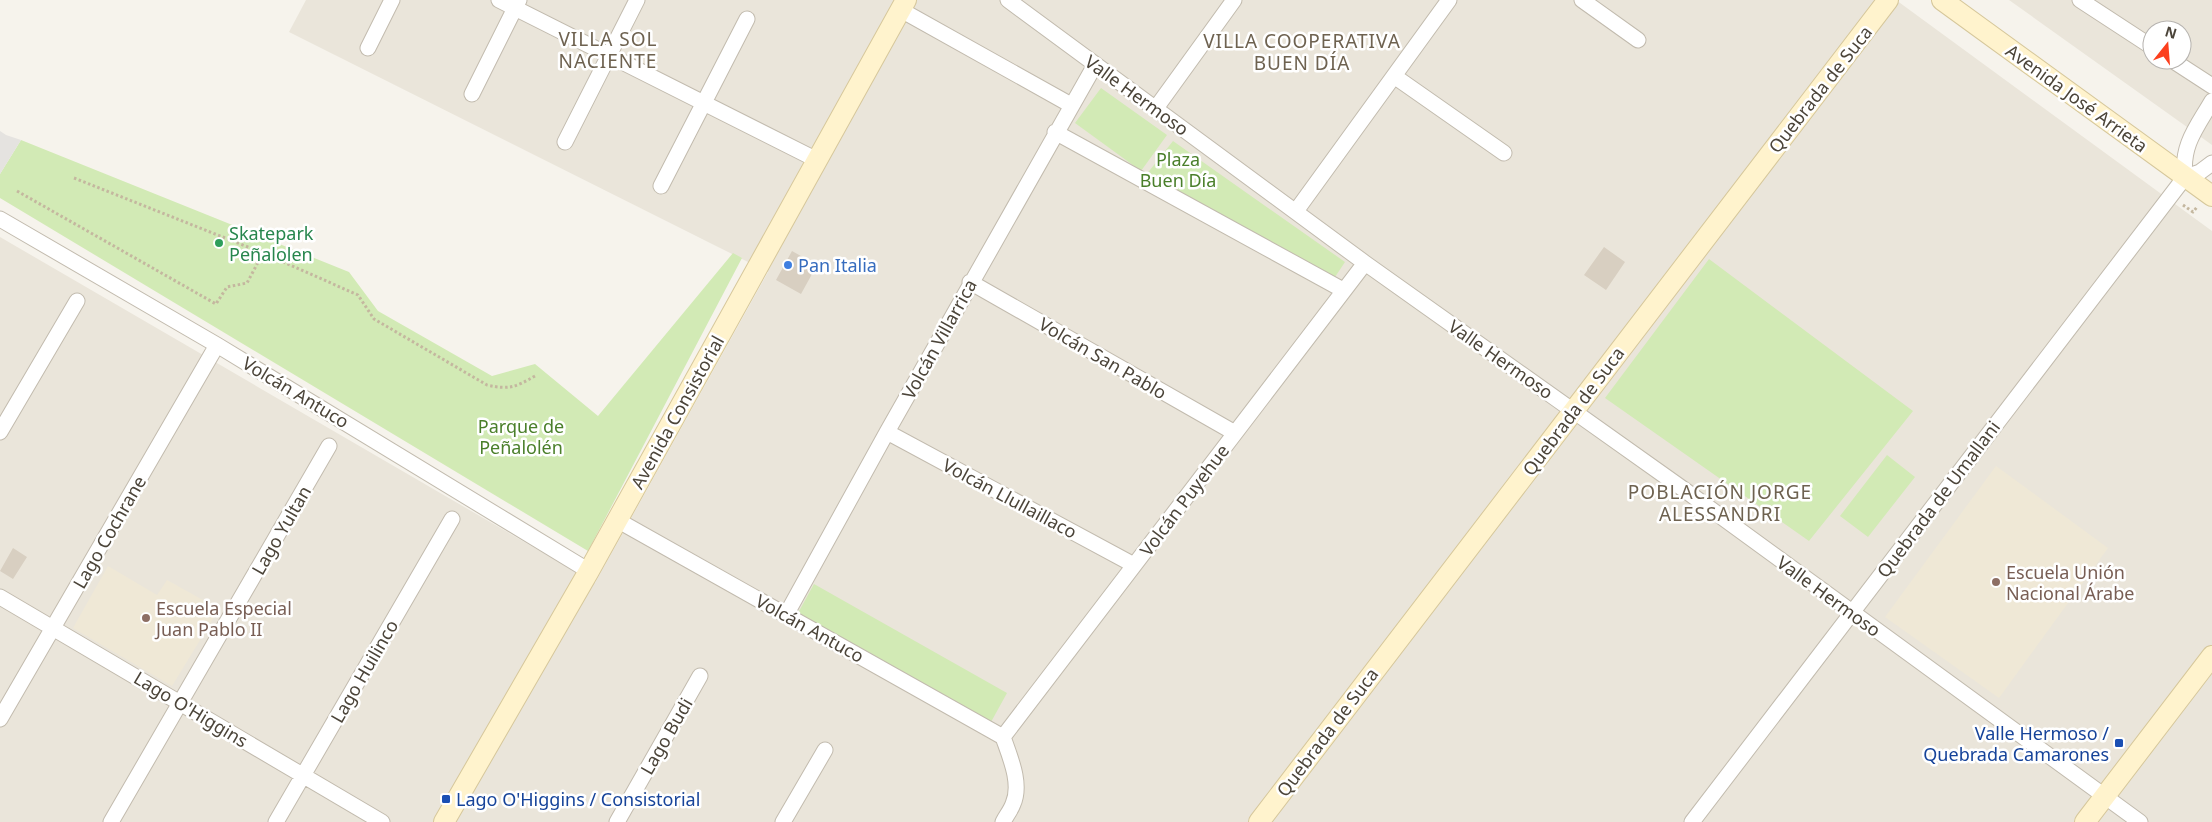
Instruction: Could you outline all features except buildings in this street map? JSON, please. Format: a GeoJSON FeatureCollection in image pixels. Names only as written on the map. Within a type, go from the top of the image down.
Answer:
{"type":"FeatureCollection","features":[{"type":"Feature","properties":{"kind":"street"},"geometry":{"type":"LineString","coordinates":[[368,48],[392,0]]}},
{"type":"Feature","properties":{"kind":"street"},"geometry":{"type":"LineString","coordinates":[[499,0],[517,4],[609,56],[817,160]]}},
{"type":"Feature","properties":{"kind":"street"},"geometry":{"type":"LineString","coordinates":[[566,142],[637,0]]}},
{"type":"Feature","properties":{"kind":"street","name":"Valle Hermoso"},"geometry":{"type":"LineString","coordinates":[[1008,0],[1365,263],[1573,410],[2140,822]]}},
{"type":"Feature","properties":{"kind":"street"},"geometry":{"type":"LineString","coordinates":[[1156,108],[1234,0]]}},
{"type":"Feature","properties":{"kind":"street"},"geometry":{"type":"LineString","coordinates":[[1296,211],[1449,0]]}},
{"type":"Feature","properties":{"kind":"street"},"geometry":{"type":"LineString","coordinates":[[1582,0],[1601,6],[1638,40]]}},
{"type":"Feature","properties":{"kind":"street","name":"Quebrada de Suca"},"geometry":{"type":"LineString","coordinates":[[1259,822],[1888,0]]}},
{"type":"Feature","properties":{"kind":"street","name":"Avenida José Arrieta"},"geometry":{"type":"LineString","coordinates":[[1942,0],[2212,196]]}},
{"type":"Feature","properties":{"kind":"street"},"geometry":{"type":"LineString","coordinates":[[2080,0],[2142,40]]}},
{"type":"Feature","properties":{"kind":"street"},"geometry":{"type":"LineString","coordinates":[[472,94],[517,4]]}},
{"type":"Feature","properties":{"kind":"street"},"geometry":{"type":"LineString","coordinates":[[903,5],[1071,105]]}},
{"type":"Feature","properties":{"kind":"street","name":"Avenida Consistorial"},"geometry":{"type":"LineString","coordinates":[[444,822],[618,520],[903,5]]}},
{"type":"Feature","properties":{"kind":"street"},"geometry":{"type":"LineString","coordinates":[[662,186],[747,18]]}},
{"type":"Feature","properties":{"kind":"street","name":"Volcán Villarrica"},"geometry":{"type":"LineString","coordinates":[[786,615],[970,282],[1095,65]]}},
{"type":"Feature","properties":{"kind":"street"},"geometry":{"type":"LineString","coordinates":[[2187,70],[2212,86]]}},
{"type":"Feature","properties":{"kind":"street"},"geometry":{"type":"LineString","coordinates":[[1394,76],[1504,153]]}},
{"type":"Feature","properties":{"kind":"street"},"geometry":{"type":"LineString","coordinates":[[2212,101],[2187,144],[2183,161],[2185,177],[2200,172],[2212,163]]}},
{"type":"Feature","properties":{"kind":"street"},"geometry":{"type":"LineString","coordinates":[[1055,132],[1343,290]]}},
{"type":"Feature","properties":{"kind":"street","name":"Quebrada de Umallani"},"geometry":{"type":"LineString","coordinates":[[1692,822],[2185,177]]}},
{"type":"Feature","properties":{"kind":"street","name":"Volcán Antuco"},"geometry":{"type":"LineString","coordinates":[[0,219],[217,345],[589,571]]}},
{"type":"Feature","properties":{"kind":"street","name":"Volcán Puyehue"},"geometry":{"type":"LineString","coordinates":[[1003,737],[1365,263]]}},
{"type":"Feature","properties":{"kind":"street","name":"Volcán San Pablo"},"geometry":{"type":"LineString","coordinates":[[970,282],[1235,433]]}},
{"type":"Feature","properties":{"kind":"street"},"geometry":{"type":"LineString","coordinates":[[0,432],[77,300]]}},
{"type":"Feature","properties":{"kind":"street","name":"Lago Cochrane"},"geometry":{"type":"LineString","coordinates":[[0,719],[217,345]]}},
{"type":"Feature","properties":{"kind":"street","name":"Volcán Llullaillaco"},"geometry":{"type":"LineString","coordinates":[[886,432],[1134,565]]}},
{"type":"Feature","properties":{"kind":"street","name":"Lago Yultan"},"geometry":{"type":"LineString","coordinates":[[111,822],[329,446]]}},
{"type":"Feature","properties":{"kind":"street","name":"Lago Huilinco"},"geometry":{"type":"LineString","coordinates":[[276,822],[452,519]]}},
{"type":"Feature","properties":{"kind":"street","name":"Volcán Antuco"},"geometry":{"type":"LineString","coordinates":[[618,520],[1003,737]]}},
{"type":"Feature","properties":{"kind":"street","name":"Lago O'Higgins"},"geometry":{"type":"LineString","coordinates":[[0,597],[382,822]]}},
{"type":"Feature","properties":{"kind":"street"},"geometry":{"type":"LineString","coordinates":[[2085,822],[2212,656]]}},
{"type":"Feature","properties":{"kind":"street","name":"Lago Budi"},"geometry":{"type":"LineString","coordinates":[[617,822],[700,676]]}},
{"type":"Feature","properties":{"kind":"street"},"geometry":{"type":"LineString","coordinates":[[1003,737],[1011,761],[1016,791],[1014,803],[1003,822]]}},
{"type":"Feature","properties":{"kind":"street"},"geometry":{"type":"LineString","coordinates":[[784,822],[825,750]]}},
{"type":"Feature","properties":{"kind":"path"},"geometry":{"type":"LineString","coordinates":[[74,178],[263,253],[358,294],[374,319],[487,385],[503,388],[518,386],[535,376]]}},
{"type":"Feature","properties":{"kind":"path"},"geometry":{"type":"LineString","coordinates":[[17,191],[216,304],[227,287],[247,283],[263,253]]}},
{"type":"Feature","properties":{"kind":"shaded area"},"geometry":{"type":"Polygon","coordinates":[[[306,0],[1896,0],[2212,231],[2212,822],[0,822],[0,237],[595,583],[768,272],[289,32],[306,0]]]}},
{"type":"Feature","properties":{"kind":"shaded area"},"geometry":{"type":"Polygon","coordinates":[[[2009,0],[2212,0],[2212,145],[2009,0]]]}},
{"type":"Feature","properties":{"kind":"shaded area"},"geometry":{"type":"Polygon","coordinates":[[[0,131],[21,140],[0,174],[0,131]]]}},
{"type":"Feature","properties":{"kind":"shaded area","name":"Escuela Unión Nacional Árabe"},"geometry":{"type":"Polygon","coordinates":[[[1996,466],[2108,548],[1999,698],[1885,617],[1996,466]]]}},
{"type":"Feature","properties":{"kind":"shaded area","name":"Escuela Especial Juan Pablo II"},"geometry":{"type":"Polygon","coordinates":[[[108,566],[157,595],[167,580],[219,609],[172,686],[73,628],[108,566]]]}},
{"type":"Feature","properties":{"kind":"green space"},"geometry":{"type":"Polygon","coordinates":[[[1101,88],[1167,135],[1141,171],[1075,123],[1101,88]]]}},
{"type":"Feature","properties":{"kind":"green space","name":"Parque de Peñalolén"},"geometry":{"type":"Polygon","coordinates":[[[21,140],[349,272],[378,311],[492,376],[535,364],[598,416],[733,253],[742,258],[588,551],[0,198],[0,174],[21,140]]]}},
{"type":"Feature","properties":{"kind":"green space","name":"Plaza Buen Día"},"geometry":{"type":"Polygon","coordinates":[[[1173,141],[1345,262],[1335,277],[1146,175],[1173,141]]]}},
{"type":"Feature","properties":{"kind":"green space"},"geometry":{"type":"Polygon","coordinates":[[[1709,259],[1913,411],[1809,541],[1605,398],[1709,259]]]}},
{"type":"Feature","properties":{"kind":"green space"},"geometry":{"type":"Polygon","coordinates":[[[1887,455],[1915,477],[1868,537],[1840,516],[1887,455]]]}},
{"type":"Feature","properties":{"kind":"green space"},"geometry":{"type":"Polygon","coordinates":[[[814,584],[1007,693],[991,722],[798,613],[814,584]]]}},
{"type":"Feature","properties":{"kind":"place","name":"Skatepark Peñalolen"},"geometry":{"type":"Point","coordinates":[219,243]}},
{"type":"Feature","properties":{"kind":"place","name":"Pan Italia"},"geometry":{"type":"Point","coordinates":[788,265]}},
{"type":"Feature","properties":{"kind":"place","name":"Escuela Unión Nacional Árabe"},"geometry":{"type":"Point","coordinates":[1996,582]}},
{"type":"Feature","properties":{"kind":"place","name":"Escuela Especial Juan Pablo II"},"geometry":{"type":"Point","coordinates":[146,618]}},
{"type":"Feature","properties":{"kind":"place","name":"Valle Hermoso / Quebrada Camarones"},"geometry":{"type":"Point","coordinates":[2119,743]}},
{"type":"Feature","properties":{"kind":"place","name":"Lago O'Higgins / Consistorial"},"geometry":{"type":"Point","coordinates":[446,799]}},
{"type":"Feature","properties":{"kind":"district","name":"VILLA SOL NACIENTE"},"geometry":{"type":"Point","coordinates":[608,50]}},
{"type":"Feature","properties":{"kind":"district","name":"VILLA COOPERATIVA BUEN DÍA"},"geometry":{"type":"Point","coordinates":[1302,52]}},
{"type":"Feature","properties":{"kind":"district","name":"POBLACIÓN JORGE ALESSANDRI"},"geometry":{"type":"Point","coordinates":[1720,503]}}]}
